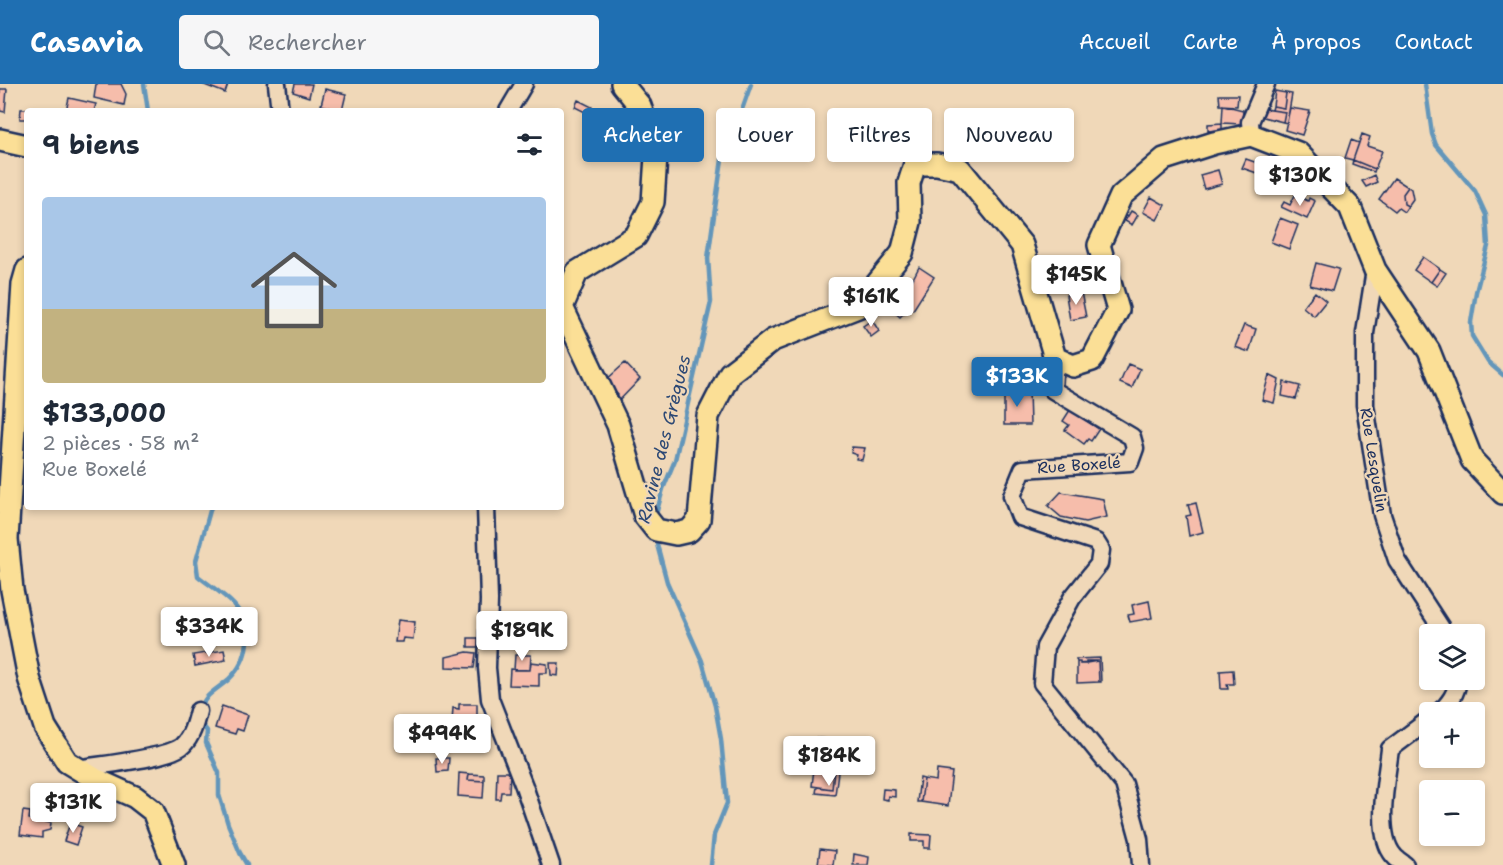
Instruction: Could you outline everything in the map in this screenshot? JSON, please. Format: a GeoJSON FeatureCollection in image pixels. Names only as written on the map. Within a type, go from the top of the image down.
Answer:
{"type":"FeatureCollection","features":[{"type":"Feature","properties":{"kind":"main road"},"geometry":{"type":"LineString","coordinates":[[564,303],[578,272],[636,236],[653,202],[656,156],[640,106],[622,84]]}},
{"type":"Feature","properties":{"kind":"main road"},"geometry":{"type":"LineString","coordinates":[[564,311],[618,425],[645,516],[656,530],[676,534],[689,531],[699,520],[708,416],[730,373],[773,340],[858,307],[902,253],[910,222],[909,183],[915,164],[937,164],[960,169],[1022,244],[1055,358],[1073,366],[1092,360],[1118,310],[1099,245],[1121,196],[1164,159],[1214,143],[1251,135],[1298,153],[1350,207],[1375,270],[1429,351],[1472,460],[1503,493]]}},
{"type":"Feature","properties":{"kind":"main road"},"geometry":{"type":"LineString","coordinates":[[0,140],[24,145]]}},
{"type":"Feature","properties":{"kind":"main road"},"geometry":{"type":"LineString","coordinates":[[24,280],[7,539],[12,590],[29,678],[45,726],[67,762],[95,780],[135,797],[153,811],[174,865]]}},
{"type":"Feature","properties":{"kind":"street"},"geometry":{"type":"LineString","coordinates":[[277,84],[280,108]]}},
{"type":"Feature","properties":{"kind":"street"},"geometry":{"type":"LineString","coordinates":[[510,108],[524,84]]}},
{"type":"Feature","properties":{"kind":"street"},"geometry":{"type":"LineString","coordinates":[[1251,135],[1250,122],[1266,84]]}},
{"type":"Feature","properties":{"kind":"street","name":"Rue Lesquelin"},"geometry":{"type":"LineString","coordinates":[[1375,270],[1365,333],[1365,405],[1382,515],[1397,560],[1439,624]]}},
{"type":"Feature","properties":{"kind":"street","name":"Rue Boxelé"},"geometry":{"type":"LineString","coordinates":[[1055,358],[1053,390],[1132,437],[1135,448],[1130,462],[1023,469],[1012,496],[1020,518],[1096,542],[1101,550],[1099,564],[1072,598],[1045,647],[1042,682],[1125,784],[1139,839],[1141,865]]}},
{"type":"Feature","properties":{"kind":"street"},"geometry":{"type":"LineString","coordinates":[[486,510],[489,600],[487,668],[490,699],[524,786],[551,865]]}},
{"type":"Feature","properties":{"kind":"street"},"geometry":{"type":"LineString","coordinates":[[78,770],[160,756],[182,747],[194,728],[198,711]]}},
{"type":"Feature","properties":{"kind":"street"},"geometry":{"type":"LineString","coordinates":[[1405,865],[1393,855],[1384,831],[1384,795],[1390,749],[1419,727]]}},
{"type":"Feature","properties":{"kind":"building"},"geometry":{"type":"Polygon","coordinates":[[[96,84],[121,84],[126,94],[124,105],[94,98],[96,84]]]}},
{"type":"Feature","properties":{"kind":"building"},"geometry":{"type":"Polygon","coordinates":[[[202,84],[228,84],[225,93],[202,84]]]}},
{"type":"Feature","properties":{"kind":"building"},"geometry":{"type":"Polygon","coordinates":[[[295,84],[312,84],[309,97],[293,92],[295,84]]]}},
{"type":"Feature","properties":{"kind":"building"},"geometry":{"type":"Polygon","coordinates":[[[0,89],[7,89],[5,112],[0,111],[0,89]]]}},
{"type":"Feature","properties":{"kind":"building"},"geometry":{"type":"Polygon","coordinates":[[[325,89],[346,94],[343,108],[321,105],[325,89]]]}},
{"type":"Feature","properties":{"kind":"building"},"geometry":{"type":"Polygon","coordinates":[[[1275,91],[1286,93],[1284,108],[1273,106],[1275,91]]]}},
{"type":"Feature","properties":{"kind":"building"},"geometry":{"type":"Polygon","coordinates":[[[1286,93],[1292,94],[1287,123],[1283,122],[1285,112],[1272,110],[1273,106],[1284,108],[1286,93]]]}},
{"type":"Feature","properties":{"kind":"building"},"geometry":{"type":"Polygon","coordinates":[[[1219,95],[1238,95],[1237,106],[1220,105],[1219,95]]]}},
{"type":"Feature","properties":{"kind":"building"},"geometry":{"type":"Polygon","coordinates":[[[69,98],[96,104],[95,108],[67,108],[69,98]]]}},
{"type":"Feature","properties":{"kind":"building"},"geometry":{"type":"Polygon","coordinates":[[[578,100],[592,107],[582,108],[582,110],[575,107],[578,100]]]}},
{"type":"Feature","properties":{"kind":"building"},"geometry":{"type":"Polygon","coordinates":[[[1223,105],[1243,110],[1242,124],[1222,123],[1223,105]]]}},
{"type":"Feature","properties":{"kind":"building"},"geometry":{"type":"Polygon","coordinates":[[[1290,108],[1310,111],[1302,135],[1285,130],[1290,108]]]}},
{"type":"Feature","properties":{"kind":"building"},"geometry":{"type":"Polygon","coordinates":[[[21,109],[24,109],[24,119],[20,119],[21,109]]]}},
{"type":"Feature","properties":{"kind":"building"},"geometry":{"type":"Polygon","coordinates":[[[1264,109],[1285,112],[1283,122],[1263,117],[1264,109]]]}},
{"type":"Feature","properties":{"kind":"building"},"geometry":{"type":"Polygon","coordinates":[[[1222,123],[1222,130],[1208,131],[1208,124],[1222,123]]]}},
{"type":"Feature","properties":{"kind":"building"},"geometry":{"type":"Polygon","coordinates":[[[1362,134],[1370,137],[1367,146],[1382,151],[1375,169],[1353,160],[1362,134]]]}},
{"type":"Feature","properties":{"kind":"building"},"geometry":{"type":"Polygon","coordinates":[[[1351,140],[1359,143],[1353,160],[1345,158],[1351,140]]]}},
{"type":"Feature","properties":{"kind":"building"},"geometry":{"type":"Polygon","coordinates":[[[1246,159],[1269,167],[1266,176],[1242,168],[1246,159]]]}},
{"type":"Feature","properties":{"kind":"building"},"geometry":{"type":"Polygon","coordinates":[[[1353,160],[1375,169],[1374,172],[1352,164],[1353,160]]]}},
{"type":"Feature","properties":{"kind":"building"},"geometry":{"type":"Polygon","coordinates":[[[1218,170],[1222,184],[1204,189],[1200,175],[1218,170]]]}},
{"type":"Feature","properties":{"kind":"building"},"geometry":{"type":"Polygon","coordinates":[[[1374,175],[1377,182],[1366,187],[1362,181],[1374,175]]]}},
{"type":"Feature","properties":{"kind":"building"},"geometry":{"type":"Polygon","coordinates":[[[1394,178],[1408,187],[1403,194],[1404,204],[1408,206],[1404,212],[1398,208],[1395,211],[1379,199],[1394,178]]]}},
{"type":"Feature","properties":{"kind":"building"},"geometry":{"type":"Polygon","coordinates":[[[1408,187],[1411,189],[1413,199],[1408,206],[1404,204],[1403,194],[1408,187]]]}},
{"type":"Feature","properties":{"kind":"building"},"geometry":{"type":"Polygon","coordinates":[[[1295,195],[1308,201],[1309,198],[1315,201],[1307,219],[1281,207],[1284,202],[1290,205],[1295,195]]]}},
{"type":"Feature","properties":{"kind":"building"},"geometry":{"type":"Polygon","coordinates":[[[1151,197],[1165,205],[1157,220],[1143,212],[1151,197]]]}},
{"type":"Feature","properties":{"kind":"building"},"geometry":{"type":"Polygon","coordinates":[[[1131,211],[1138,215],[1132,225],[1125,221],[1131,211]]]}},
{"type":"Feature","properties":{"kind":"building"},"geometry":{"type":"Polygon","coordinates":[[[1280,218],[1298,225],[1289,249],[1271,242],[1280,218]]]}},
{"type":"Feature","properties":{"kind":"building"},"geometry":{"type":"Polygon","coordinates":[[[1423,257],[1440,269],[1431,282],[1414,270],[1423,257]]]}},
{"type":"Feature","properties":{"kind":"building"},"geometry":{"type":"Polygon","coordinates":[[[1316,263],[1339,269],[1332,291],[1310,285],[1316,263]]]}},
{"type":"Feature","properties":{"kind":"building"},"geometry":{"type":"Polygon","coordinates":[[[919,267],[934,277],[913,310],[901,302],[919,267]]]}},
{"type":"Feature","properties":{"kind":"building"},"geometry":{"type":"Polygon","coordinates":[[[1440,269],[1446,273],[1437,286],[1431,282],[1440,269]]]}},
{"type":"Feature","properties":{"kind":"building"},"geometry":{"type":"Polygon","coordinates":[[[1081,292],[1086,317],[1070,320],[1066,295],[1081,292]]]}},
{"type":"Feature","properties":{"kind":"building"},"geometry":{"type":"Polygon","coordinates":[[[1315,292],[1326,301],[1314,316],[1303,307],[1315,292]]]}},
{"type":"Feature","properties":{"kind":"building"},"geometry":{"type":"Polygon","coordinates":[[[898,301],[908,309],[900,317],[891,309],[898,301]]]}},
{"type":"Feature","properties":{"kind":"building"},"geometry":{"type":"Polygon","coordinates":[[[872,320],[879,331],[871,337],[863,326],[872,320]]]}},
{"type":"Feature","properties":{"kind":"building"},"geometry":{"type":"Polygon","coordinates":[[[1244,325],[1256,329],[1249,352],[1235,347],[1244,325]]]}},
{"type":"Feature","properties":{"kind":"building"},"geometry":{"type":"Polygon","coordinates":[[[625,363],[640,379],[616,404],[612,400],[618,395],[605,381],[625,363]]]}},
{"type":"Feature","properties":{"kind":"building"},"geometry":{"type":"Polygon","coordinates":[[[1128,364],[1140,369],[1132,388],[1120,383],[1128,364]]]}},
{"type":"Feature","properties":{"kind":"building"},"geometry":{"type":"Polygon","coordinates":[[[1269,375],[1279,380],[1274,403],[1262,400],[1269,375]]]}},
{"type":"Feature","properties":{"kind":"building"},"geometry":{"type":"Polygon","coordinates":[[[1284,382],[1300,386],[1296,399],[1282,396],[1284,382]]]}},
{"type":"Feature","properties":{"kind":"building"},"geometry":{"type":"Polygon","coordinates":[[[1029,390],[1030,425],[1004,425],[1004,391],[1029,390]]]}},
{"type":"Feature","properties":{"kind":"building"},"geometry":{"type":"Polygon","coordinates":[[[1070,410],[1099,429],[1091,441],[1088,439],[1084,444],[1065,430],[1069,425],[1063,421],[1070,410]]]}},
{"type":"Feature","properties":{"kind":"building"},"geometry":{"type":"Polygon","coordinates":[[[852,447],[865,448],[862,460],[856,459],[857,455],[851,453],[852,447]]]}},
{"type":"Feature","properties":{"kind":"building"},"geometry":{"type":"Polygon","coordinates":[[[1061,492],[1103,499],[1107,517],[1085,522],[1061,517],[1048,506],[1061,492]]]}},
{"type":"Feature","properties":{"kind":"building"},"geometry":{"type":"Polygon","coordinates":[[[1196,503],[1203,532],[1189,536],[1186,516],[1191,515],[1188,505],[1196,503]]]}},
{"type":"Feature","properties":{"kind":"building"},"geometry":{"type":"Polygon","coordinates":[[[1149,601],[1152,618],[1130,622],[1128,615],[1134,614],[1132,605],[1149,601]]]}},
{"type":"Feature","properties":{"kind":"building"},"geometry":{"type":"Polygon","coordinates":[[[226,618],[227,625],[235,625],[236,638],[229,639],[228,635],[209,637],[207,620],[226,618]]]}},
{"type":"Feature","properties":{"kind":"building"},"geometry":{"type":"Polygon","coordinates":[[[398,620],[415,622],[413,639],[403,638],[402,642],[395,642],[398,620]]]}},
{"type":"Feature","properties":{"kind":"building"},"geometry":{"type":"Polygon","coordinates":[[[468,638],[479,638],[479,647],[468,647],[468,638]]]}},
{"type":"Feature","properties":{"kind":"building"},"geometry":{"type":"Polygon","coordinates":[[[224,650],[226,660],[195,666],[193,655],[224,650]]]}},
{"type":"Feature","properties":{"kind":"building"},"geometry":{"type":"Polygon","coordinates":[[[467,652],[476,653],[474,668],[446,667],[446,657],[467,652]]]}},
{"type":"Feature","properties":{"kind":"building"},"geometry":{"type":"Polygon","coordinates":[[[515,655],[531,655],[530,670],[514,670],[515,655]]]}},
{"type":"Feature","properties":{"kind":"building"},"geometry":{"type":"Polygon","coordinates":[[[1100,658],[1101,682],[1099,682],[1098,661],[1080,664],[1076,659],[1100,658]]]}},
{"type":"Feature","properties":{"kind":"building"},"geometry":{"type":"Polygon","coordinates":[[[1086,661],[1098,661],[1099,682],[1077,683],[1077,662],[1086,664],[1086,661]]]}},
{"type":"Feature","properties":{"kind":"building"},"geometry":{"type":"Polygon","coordinates":[[[531,662],[547,664],[547,673],[539,673],[539,686],[509,685],[510,669],[530,670],[531,662]]]}},
{"type":"Feature","properties":{"kind":"building"},"geometry":{"type":"Polygon","coordinates":[[[550,663],[559,663],[558,676],[551,675],[550,663]]]}},
{"type":"Feature","properties":{"kind":"building"},"geometry":{"type":"Polygon","coordinates":[[[1233,670],[1234,684],[1227,684],[1228,689],[1221,689],[1220,671],[1233,670]]]}},
{"type":"Feature","properties":{"kind":"building"},"geometry":{"type":"Polygon","coordinates":[[[459,704],[477,704],[477,721],[452,722],[453,708],[459,709],[459,704]]]}},
{"type":"Feature","properties":{"kind":"building"},"geometry":{"type":"Polygon","coordinates":[[[222,706],[248,715],[243,731],[237,729],[235,734],[215,728],[222,706]]]}},
{"type":"Feature","properties":{"kind":"building"},"geometry":{"type":"Polygon","coordinates":[[[810,738],[832,739],[832,761],[810,761],[810,738]]]}},
{"type":"Feature","properties":{"kind":"building"},"geometry":{"type":"Polygon","coordinates":[[[436,758],[449,758],[448,771],[437,772],[436,758]]]}},
{"type":"Feature","properties":{"kind":"building"},"geometry":{"type":"Polygon","coordinates":[[[814,768],[834,771],[832,789],[812,786],[814,768]]]}},
{"type":"Feature","properties":{"kind":"building"},"geometry":{"type":"Polygon","coordinates":[[[937,770],[952,772],[948,806],[921,802],[924,779],[936,781],[937,770]]]}},
{"type":"Feature","properties":{"kind":"building"},"geometry":{"type":"Polygon","coordinates":[[[834,771],[838,772],[835,795],[816,793],[817,787],[832,789],[834,771]]]}},
{"type":"Feature","properties":{"kind":"building"},"geometry":{"type":"Polygon","coordinates":[[[497,772],[510,772],[509,792],[501,792],[500,799],[496,799],[497,772]]]}},
{"type":"Feature","properties":{"kind":"building"},"geometry":{"type":"Polygon","coordinates":[[[459,773],[469,774],[468,780],[484,781],[483,798],[458,796],[459,773]]]}},
{"type":"Feature","properties":{"kind":"building"},"geometry":{"type":"Polygon","coordinates":[[[469,774],[484,775],[484,781],[468,780],[469,774]]]}},
{"type":"Feature","properties":{"kind":"building"},"geometry":{"type":"Polygon","coordinates":[[[920,778],[924,779],[921,802],[917,802],[920,778]]]}},
{"type":"Feature","properties":{"kind":"building"},"geometry":{"type":"Polygon","coordinates":[[[883,789],[895,790],[895,797],[888,796],[888,800],[882,799],[883,789]]]}},
{"type":"Feature","properties":{"kind":"building"},"geometry":{"type":"Polygon","coordinates":[[[23,811],[30,812],[29,819],[51,823],[50,830],[42,832],[42,838],[20,835],[23,811]]]}},
{"type":"Feature","properties":{"kind":"building"},"geometry":{"type":"Polygon","coordinates":[[[70,823],[82,827],[76,845],[64,841],[70,823]]]}},
{"type":"Feature","properties":{"kind":"building"},"geometry":{"type":"Polygon","coordinates":[[[911,834],[931,835],[930,848],[924,848],[924,841],[911,841],[911,834]]]}},
{"type":"Feature","properties":{"kind":"building"},"geometry":{"type":"Polygon","coordinates":[[[820,849],[835,851],[833,865],[818,864],[820,849]]]}},
{"type":"Feature","properties":{"kind":"building"},"geometry":{"type":"Polygon","coordinates":[[[854,854],[869,857],[868,865],[853,865],[854,854]]]}},
{"type":"Feature","properties":{"kind":"waterway"},"geometry":{"type":"LineString","coordinates":[[144,84],[148,108]]}},
{"type":"Feature","properties":{"kind":"waterway","name":"Ravine des Grègues"},"geometry":{"type":"LineString","coordinates":[[655,518],[663,489],[675,460],[711,302],[708,258],[722,159],[751,84]]}},
{"type":"Feature","properties":{"kind":"waterway"},"geometry":{"type":"LineString","coordinates":[[1425,84],[1432,134],[1436,145],[1475,191],[1486,215],[1488,246],[1476,292],[1471,322],[1472,336],[1488,362],[1503,375]]}},
{"type":"Feature","properties":{"kind":"waterway"},"geometry":{"type":"LineString","coordinates":[[201,708],[209,695],[236,671],[247,643],[245,623],[234,605],[198,576],[196,561],[210,510]]}},
{"type":"Feature","properties":{"kind":"waterway","name":"Ravine des Grègues"},"geometry":{"type":"LineString","coordinates":[[655,537],[667,582],[702,661],[715,706],[721,739],[727,803],[714,835],[711,865]]}},
{"type":"Feature","properties":{"kind":"waterway"},"geometry":{"type":"LineString","coordinates":[[200,722],[207,731],[206,743],[219,773],[219,795],[228,824],[247,865]]}}]}
